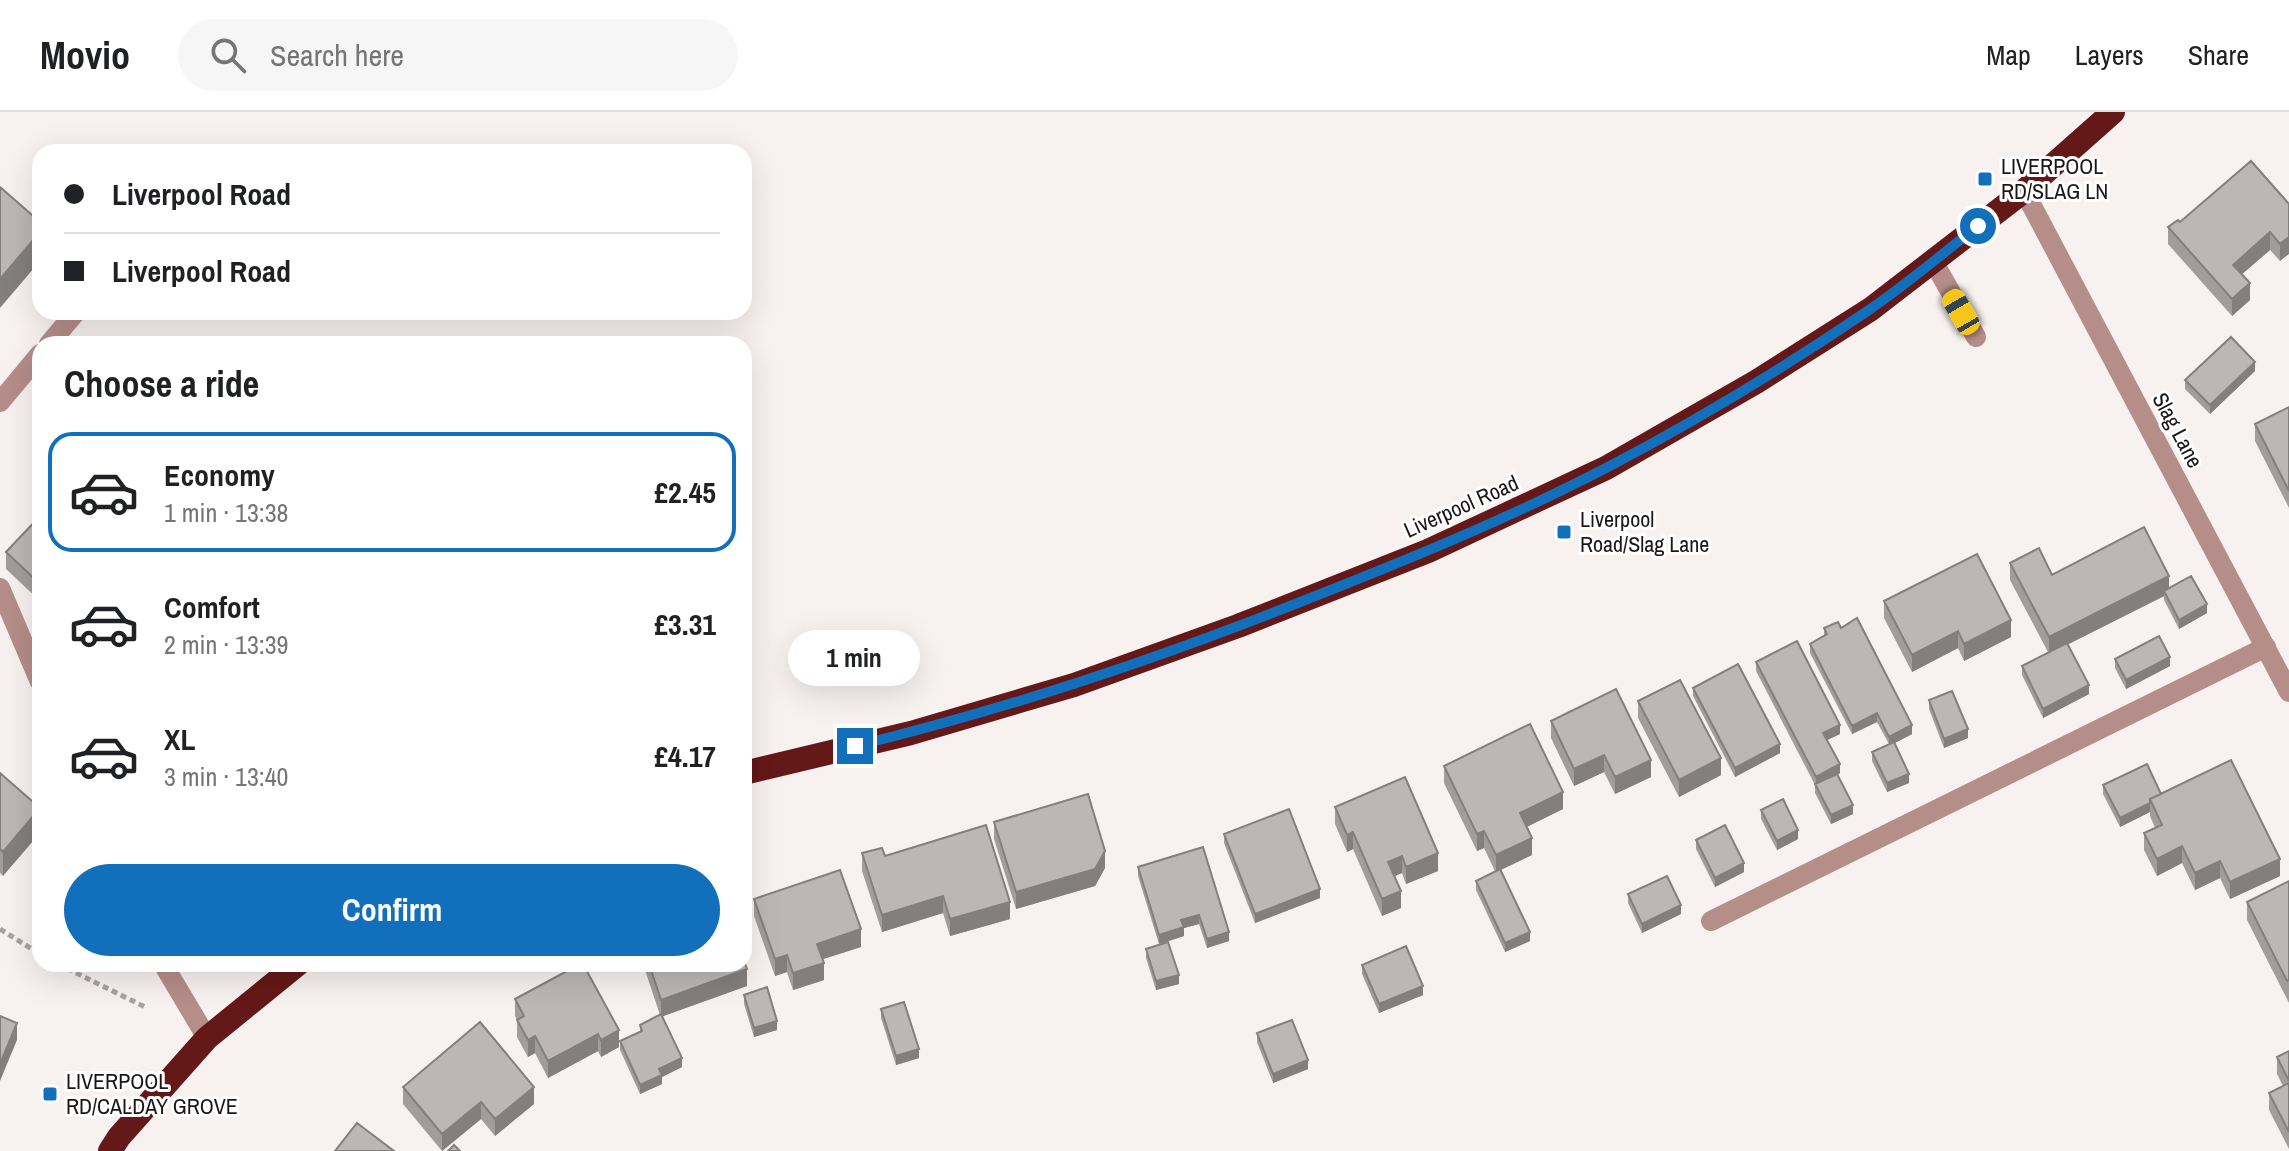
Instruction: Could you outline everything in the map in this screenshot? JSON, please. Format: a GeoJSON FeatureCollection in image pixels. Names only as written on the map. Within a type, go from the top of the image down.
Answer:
{"type":"FeatureCollection","features":[{"type":"Feature","properties":{"kind":"highway","name":"Liverpool Road"},"geometry":{"type":"LineString","coordinates":[[752,771],[911,733],[1074,685],[1238,626],[1428,551],[1606,468],[1715,406],[1871,309],[2024,191],[2113,112]]}},
{"type":"Feature","properties":{"kind":"highway"},"geometry":{"type":"LineString","coordinates":[[110,1151],[207,1038],[288,972]]}},
{"type":"Feature","properties":{"kind":"street","name":"Slag Lane"},"geometry":{"type":"LineString","coordinates":[[2024,191],[2289,692]]}},
{"type":"Feature","properties":{"kind":"street"},"geometry":{"type":"LineString","coordinates":[[1933,261],[1976,337]]}},
{"type":"Feature","properties":{"kind":"street"},"geometry":{"type":"LineString","coordinates":[[56,336],[69,320]]}},
{"type":"Feature","properties":{"kind":"street"},"geometry":{"type":"LineString","coordinates":[[0,402],[32,364]]}},
{"type":"Feature","properties":{"kind":"street"},"geometry":{"type":"LineString","coordinates":[[0,588],[32,663]]}},
{"type":"Feature","properties":{"kind":"street"},"geometry":{"type":"LineString","coordinates":[[1711,921],[2266,647]]}},
{"type":"Feature","properties":{"kind":"street"},"geometry":{"type":"LineString","coordinates":[[168,972],[207,1038]]}},
{"type":"Feature","properties":{"kind":"path"},"geometry":{"type":"LineString","coordinates":[[0,929],[32,949]]}},
{"type":"Feature","properties":{"kind":"path"},"geometry":{"type":"LineString","coordinates":[[74,972],[207,1038]]}},
{"type":"Feature","properties":{"kind":"building"},"geometry":{"type":"Polygon","coordinates":[[[2251,161],[2289,204],[2289,237],[2280,244],[2270,232],[2233,265],[2250,283],[2232,299],[2168,227],[2178,220],[2180,222],[2251,161]]]}},
{"type":"Feature","properties":{"kind":"building"},"geometry":{"type":"Polygon","coordinates":[[[0,187],[32,215],[32,241],[0,279],[0,187]]]}},
{"type":"Feature","properties":{"kind":"building"},"geometry":{"type":"Polygon","coordinates":[[[2231,337],[2255,362],[2210,405],[2185,380],[2231,337]]]}},
{"type":"Feature","properties":{"kind":"building"},"geometry":{"type":"Polygon","coordinates":[[[2289,407],[2289,491],[2255,424],[2289,407]]]}},
{"type":"Feature","properties":{"kind":"building"},"geometry":{"type":"Polygon","coordinates":[[[32,524],[32,576],[6,552],[32,524]]]}},
{"type":"Feature","properties":{"kind":"building"},"geometry":{"type":"Polygon","coordinates":[[[2144,527],[2169,576],[2049,637],[2010,563],[2039,548],[2052,575],[2144,527]]]}},
{"type":"Feature","properties":{"kind":"building"},"geometry":{"type":"Polygon","coordinates":[[[1977,554],[2011,620],[1964,644],[1958,631],[1912,655],[1884,601],[1977,554]]]}},
{"type":"Feature","properties":{"kind":"building"},"geometry":{"type":"Polygon","coordinates":[[[2191,576],[2207,604],[2179,620],[2164,591],[2191,576]]]}},
{"type":"Feature","properties":{"kind":"building"},"geometry":{"type":"Polygon","coordinates":[[[1857,618],[1912,725],[1889,737],[1877,713],[1852,726],[1810,644],[1827,634],[1824,628],[1838,622],[1841,628],[1857,618]]]}},
{"type":"Feature","properties":{"kind":"building"},"geometry":{"type":"Polygon","coordinates":[[[2159,636],[2170,657],[2126,680],[2115,659],[2159,636]]]}},
{"type":"Feature","properties":{"kind":"building"},"geometry":{"type":"Polygon","coordinates":[[[1797,641],[1840,725],[1823,733],[1840,764],[1816,777],[1756,662],[1797,641]]]}},
{"type":"Feature","properties":{"kind":"building"},"geometry":{"type":"Polygon","coordinates":[[[2067,643],[2089,685],[2043,709],[2022,666],[2067,643]]]}},
{"type":"Feature","properties":{"kind":"building"},"geometry":{"type":"Polygon","coordinates":[[[1738,664],[1780,744],[1735,768],[1693,688],[1738,664]]]}},
{"type":"Feature","properties":{"kind":"building"},"geometry":{"type":"Polygon","coordinates":[[[1680,680],[1721,758],[1679,780],[1638,701],[1680,680]]]}},
{"type":"Feature","properties":{"kind":"building"},"geometry":{"type":"Polygon","coordinates":[[[1616,689],[1651,760],[1615,777],[1604,755],[1574,769],[1551,721],[1616,689]]]}},
{"type":"Feature","properties":{"kind":"building"},"geometry":{"type":"Polygon","coordinates":[[[1952,691],[1968,729],[1944,739],[1929,700],[1952,691]]]}},
{"type":"Feature","properties":{"kind":"building"},"geometry":{"type":"Polygon","coordinates":[[[1530,724],[1563,792],[1520,813],[1532,838],[1496,855],[1484,831],[1477,834],[1444,766],[1530,724]]]}},
{"type":"Feature","properties":{"kind":"building"},"geometry":{"type":"Polygon","coordinates":[[[1894,742],[1909,774],[1887,783],[1872,752],[1894,742]]]}},
{"type":"Feature","properties":{"kind":"building"},"geometry":{"type":"Polygon","coordinates":[[[2231,760],[2280,859],[2230,882],[2220,861],[2195,873],[2182,846],[2157,859],[2144,833],[2162,825],[2150,799],[2231,760]]]}},
{"type":"Feature","properties":{"kind":"building"},"geometry":{"type":"Polygon","coordinates":[[[2147,764],[2161,794],[2120,818],[2103,785],[2147,764]]]}},
{"type":"Feature","properties":{"kind":"building"},"geometry":{"type":"Polygon","coordinates":[[[0,773],[32,801],[32,818],[3,852],[0,849],[0,773]]]}},
{"type":"Feature","properties":{"kind":"building"},"geometry":{"type":"Polygon","coordinates":[[[1837,774],[1853,805],[1831,815],[1815,784],[1837,774]]]}},
{"type":"Feature","properties":{"kind":"building"},"geometry":{"type":"Polygon","coordinates":[[[1405,777],[1438,853],[1406,867],[1402,856],[1388,862],[1401,891],[1382,899],[1353,832],[1347,835],[1335,807],[1405,777]]]}},
{"type":"Feature","properties":{"kind":"building"},"geometry":{"type":"Polygon","coordinates":[[[1088,794],[1105,851],[1095,869],[1016,892],[994,822],[1088,794]]]}},
{"type":"Feature","properties":{"kind":"building"},"geometry":{"type":"Polygon","coordinates":[[[1783,799],[1798,830],[1777,841],[1761,810],[1783,799]]]}},
{"type":"Feature","properties":{"kind":"building"},"geometry":{"type":"Polygon","coordinates":[[[1289,809],[1320,889],[1255,914],[1224,834],[1289,809]]]}},
{"type":"Feature","properties":{"kind":"building"},"geometry":{"type":"Polygon","coordinates":[[[986,825],[1010,902],[950,919],[943,896],[882,915],[862,853],[882,848],[885,856],[986,825]]]}},
{"type":"Feature","properties":{"kind":"building"},"geometry":{"type":"Polygon","coordinates":[[[1725,825],[1744,863],[1715,878],[1696,840],[1725,825]]]}},
{"type":"Feature","properties":{"kind":"building"},"geometry":{"type":"Polygon","coordinates":[[[1203,847],[1229,932],[1207,939],[1199,915],[1181,920],[1184,927],[1159,935],[1138,867],[1203,847]]]}},
{"type":"Feature","properties":{"kind":"building"},"geometry":{"type":"Polygon","coordinates":[[[1500,869],[1530,932],[1505,943],[1476,881],[1500,869]]]}},
{"type":"Feature","properties":{"kind":"building"},"geometry":{"type":"Polygon","coordinates":[[[840,870],[861,929],[817,944],[824,963],[793,973],[787,955],[775,959],[754,899],[840,870]]]}},
{"type":"Feature","properties":{"kind":"building"},"geometry":{"type":"Polygon","coordinates":[[[1667,876],[1681,905],[1642,924],[1628,894],[1667,876]]]}},
{"type":"Feature","properties":{"kind":"building"},"geometry":{"type":"Polygon","coordinates":[[[2289,881],[2289,980],[2287,981],[2247,902],[2289,881]]]}},
{"type":"Feature","properties":{"kind":"building"},"geometry":{"type":"Polygon","coordinates":[[[1168,942],[1179,975],[1156,981],[1146,949],[1168,942]]]}},
{"type":"Feature","properties":{"kind":"building"},"geometry":{"type":"Polygon","coordinates":[[[1406,946],[1423,986],[1379,1004],[1362,965],[1406,946]]]}},
{"type":"Feature","properties":{"kind":"building"},"geometry":{"type":"Polygon","coordinates":[[[565,972],[587,972],[619,1030],[601,1040],[598,1034],[548,1061],[535,1036],[528,1040],[517,1020],[524,1016],[515,999],[565,972]]]}},
{"type":"Feature","properties":{"kind":"building"},"geometry":{"type":"Polygon","coordinates":[[[652,972],[739,972],[661,1000],[652,972]]]}},
{"type":"Feature","properties":{"kind":"building"},"geometry":{"type":"Polygon","coordinates":[[[767,987],[777,1021],[754,1028],[744,995],[767,987]]]}},
{"type":"Feature","properties":{"kind":"building"},"geometry":{"type":"Polygon","coordinates":[[[904,1002],[919,1049],[896,1056],[881,1009],[904,1002]]]}},
{"type":"Feature","properties":{"kind":"building"},"geometry":{"type":"Polygon","coordinates":[[[661,1014],[682,1058],[659,1069],[662,1075],[640,1085],[620,1041],[642,1031],[640,1025],[661,1014]]]}},
{"type":"Feature","properties":{"kind":"building"},"geometry":{"type":"Polygon","coordinates":[[[0,1016],[17,1023],[0,1064],[0,1016]]]}},
{"type":"Feature","properties":{"kind":"building"},"geometry":{"type":"Polygon","coordinates":[[[1292,1020],[1308,1060],[1273,1074],[1257,1033],[1292,1020]]]}},
{"type":"Feature","properties":{"kind":"building"},"geometry":{"type":"Polygon","coordinates":[[[480,1022],[534,1087],[495,1119],[481,1102],[442,1134],[403,1087],[480,1022]]]}},
{"type":"Feature","properties":{"kind":"building"},"geometry":{"type":"Polygon","coordinates":[[[2289,1051],[2289,1081],[2277,1057],[2289,1051]]]}},
{"type":"Feature","properties":{"kind":"building"},"geometry":{"type":"Polygon","coordinates":[[[2289,1083],[2289,1132],[2269,1093],[2289,1083]]]}},
{"type":"Feature","properties":{"kind":"building"},"geometry":{"type":"Polygon","coordinates":[[[357,1123],[394,1151],[335,1151],[357,1123]]]}},
{"type":"Feature","properties":{"kind":"place","name":"LIVERPOOL RD/SLAG LN"},"geometry":{"type":"Point","coordinates":[1985,179]}},
{"type":"Feature","properties":{"kind":"place","name":"Liverpool Road/Slag Lane"},"geometry":{"type":"Point","coordinates":[1564,532]}},
{"type":"Feature","properties":{"kind":"place","name":"LIVERPOOL RD/CALDAY GROVE"},"geometry":{"type":"Point","coordinates":[50,1094]}},
{"type":"Feature","properties":{"kind":"route"},"geometry":{"type":"LineString","coordinates":[[855,746],[911,733],[1074,685],[1238,626],[1428,551],[1606,468],[1756,382],[1871,309],[1978,226]]}}]}
